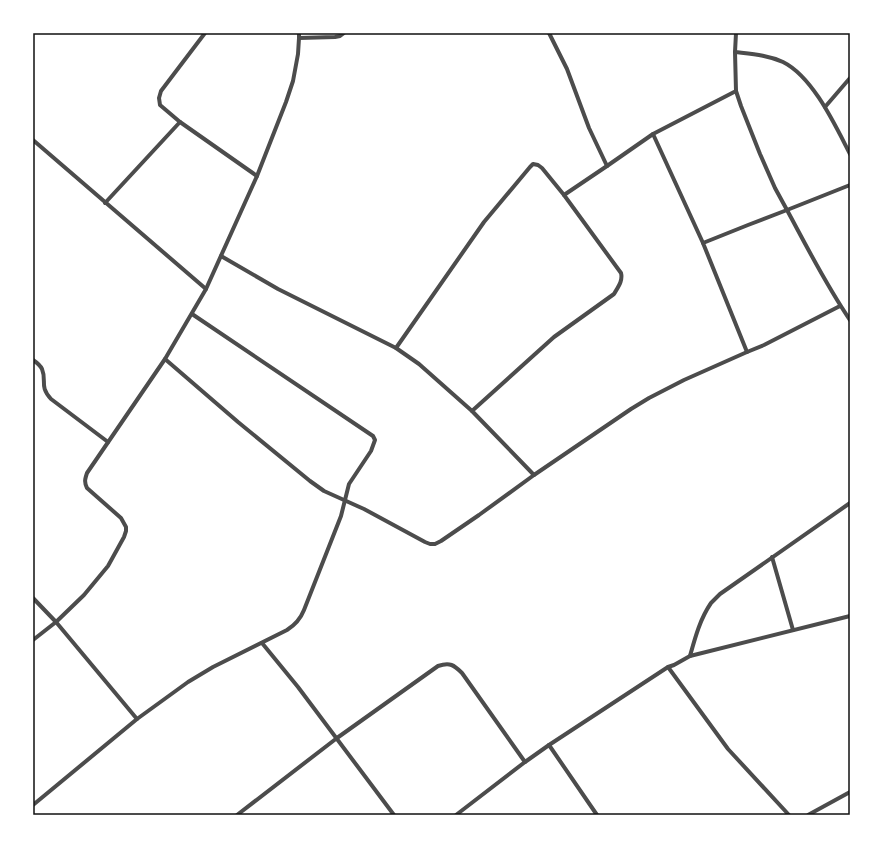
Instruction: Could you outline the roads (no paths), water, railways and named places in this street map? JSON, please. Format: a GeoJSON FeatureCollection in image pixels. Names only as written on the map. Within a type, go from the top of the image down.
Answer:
{"type":"FeatureCollection","features":[{"type":"Feature","properties":{"kind":"street"},"geometry":{"type":"LineString","coordinates":[[205,33],[160,90],[160,105],[180,122],[257,176]]}},
{"type":"Feature","properties":{"kind":"street"},"geometry":{"type":"LineString","coordinates":[[33,640],[56,622],[84,595],[108,566],[124,537],[126,527],[121,518],[87,488],[85,478],[165,359],[206,289],[257,176],[286,102],[293,81],[298,54],[299,35],[335,37],[344,33]]}},
{"type":"Feature","properties":{"kind":"street"},"geometry":{"type":"LineString","coordinates":[[548,33],[567,69],[606,166]]}},
{"type":"Feature","properties":{"kind":"street"},"geometry":{"type":"LineString","coordinates":[[736,33],[736,91],[760,154],[775,188],[840,306],[850,320]]}},
{"type":"Feature","properties":{"kind":"street"},"geometry":{"type":"LineString","coordinates":[[735,52],[766,56],[784,63],[798,72],[806,80],[825,107],[850,154]]}},
{"type":"Feature","properties":{"kind":"street"},"geometry":{"type":"LineString","coordinates":[[825,107],[850,78]]}},
{"type":"Feature","properties":{"kind":"street"},"geometry":{"type":"LineString","coordinates":[[564,195],[653,134],[736,91]]}},
{"type":"Feature","properties":{"kind":"street"},"geometry":{"type":"LineString","coordinates":[[105,203],[180,122]]}},
{"type":"Feature","properties":{"kind":"street"},"geometry":{"type":"LineString","coordinates":[[653,134],[704,243],[747,352]]}},
{"type":"Feature","properties":{"kind":"street"},"geometry":{"type":"LineString","coordinates":[[33,140],[206,289]]}},
{"type":"Feature","properties":{"kind":"street"},"geometry":{"type":"LineString","coordinates":[[396,348],[484,222],[530,167],[534,164],[542,168],[564,195],[621,273],[622,278],[614,294],[554,337],[472,411]]}},
{"type":"Feature","properties":{"kind":"street"},"geometry":{"type":"LineString","coordinates":[[704,243],[850,185]]}},
{"type":"Feature","properties":{"kind":"street"},"geometry":{"type":"LineString","coordinates":[[221,256],[278,288],[396,348],[419,364],[472,411],[534,475]]}},
{"type":"Feature","properties":{"kind":"street"},"geometry":{"type":"LineString","coordinates":[[165,359],[310,481],[324,491],[364,509],[425,542],[435,544],[479,515],[534,475],[649,398],[684,380],[764,345],[840,306]]}},
{"type":"Feature","properties":{"kind":"street"},"geometry":{"type":"LineString","coordinates":[[33,805],[137,719],[188,682],[213,667],[294,626],[302,616],[341,516],[349,484],[374,445],[375,440],[373,436],[192,314]]}},
{"type":"Feature","properties":{"kind":"street"},"geometry":{"type":"LineString","coordinates":[[33,360],[42,370],[43,386],[47,395],[108,442]]}},
{"type":"Feature","properties":{"kind":"street"},"geometry":{"type":"LineString","coordinates":[[690,656],[705,613],[712,602],[720,594],[850,503]]}},
{"type":"Feature","properties":{"kind":"street"},"geometry":{"type":"LineString","coordinates":[[772,557],[793,630]]}},
{"type":"Feature","properties":{"kind":"street"},"geometry":{"type":"LineString","coordinates":[[33,598],[56,622],[137,719]]}},
{"type":"Feature","properties":{"kind":"street"},"geometry":{"type":"LineString","coordinates":[[456,815],[549,745],[668,667],[690,656],[850,616]]}},
{"type":"Feature","properties":{"kind":"street"},"geometry":{"type":"LineString","coordinates":[[262,643],[298,687],[394,815]]}},
{"type":"Feature","properties":{"kind":"street"},"geometry":{"type":"LineString","coordinates":[[237,815],[337,738],[438,666],[444,664],[457,667],[462,673],[525,762]]}},
{"type":"Feature","properties":{"kind":"street"},"geometry":{"type":"LineString","coordinates":[[668,667],[728,748],[789,815]]}},
{"type":"Feature","properties":{"kind":"street"},"geometry":{"type":"LineString","coordinates":[[549,745],[597,815]]}},
{"type":"Feature","properties":{"kind":"street"},"geometry":{"type":"LineString","coordinates":[[808,815],[850,792]]}}]}
